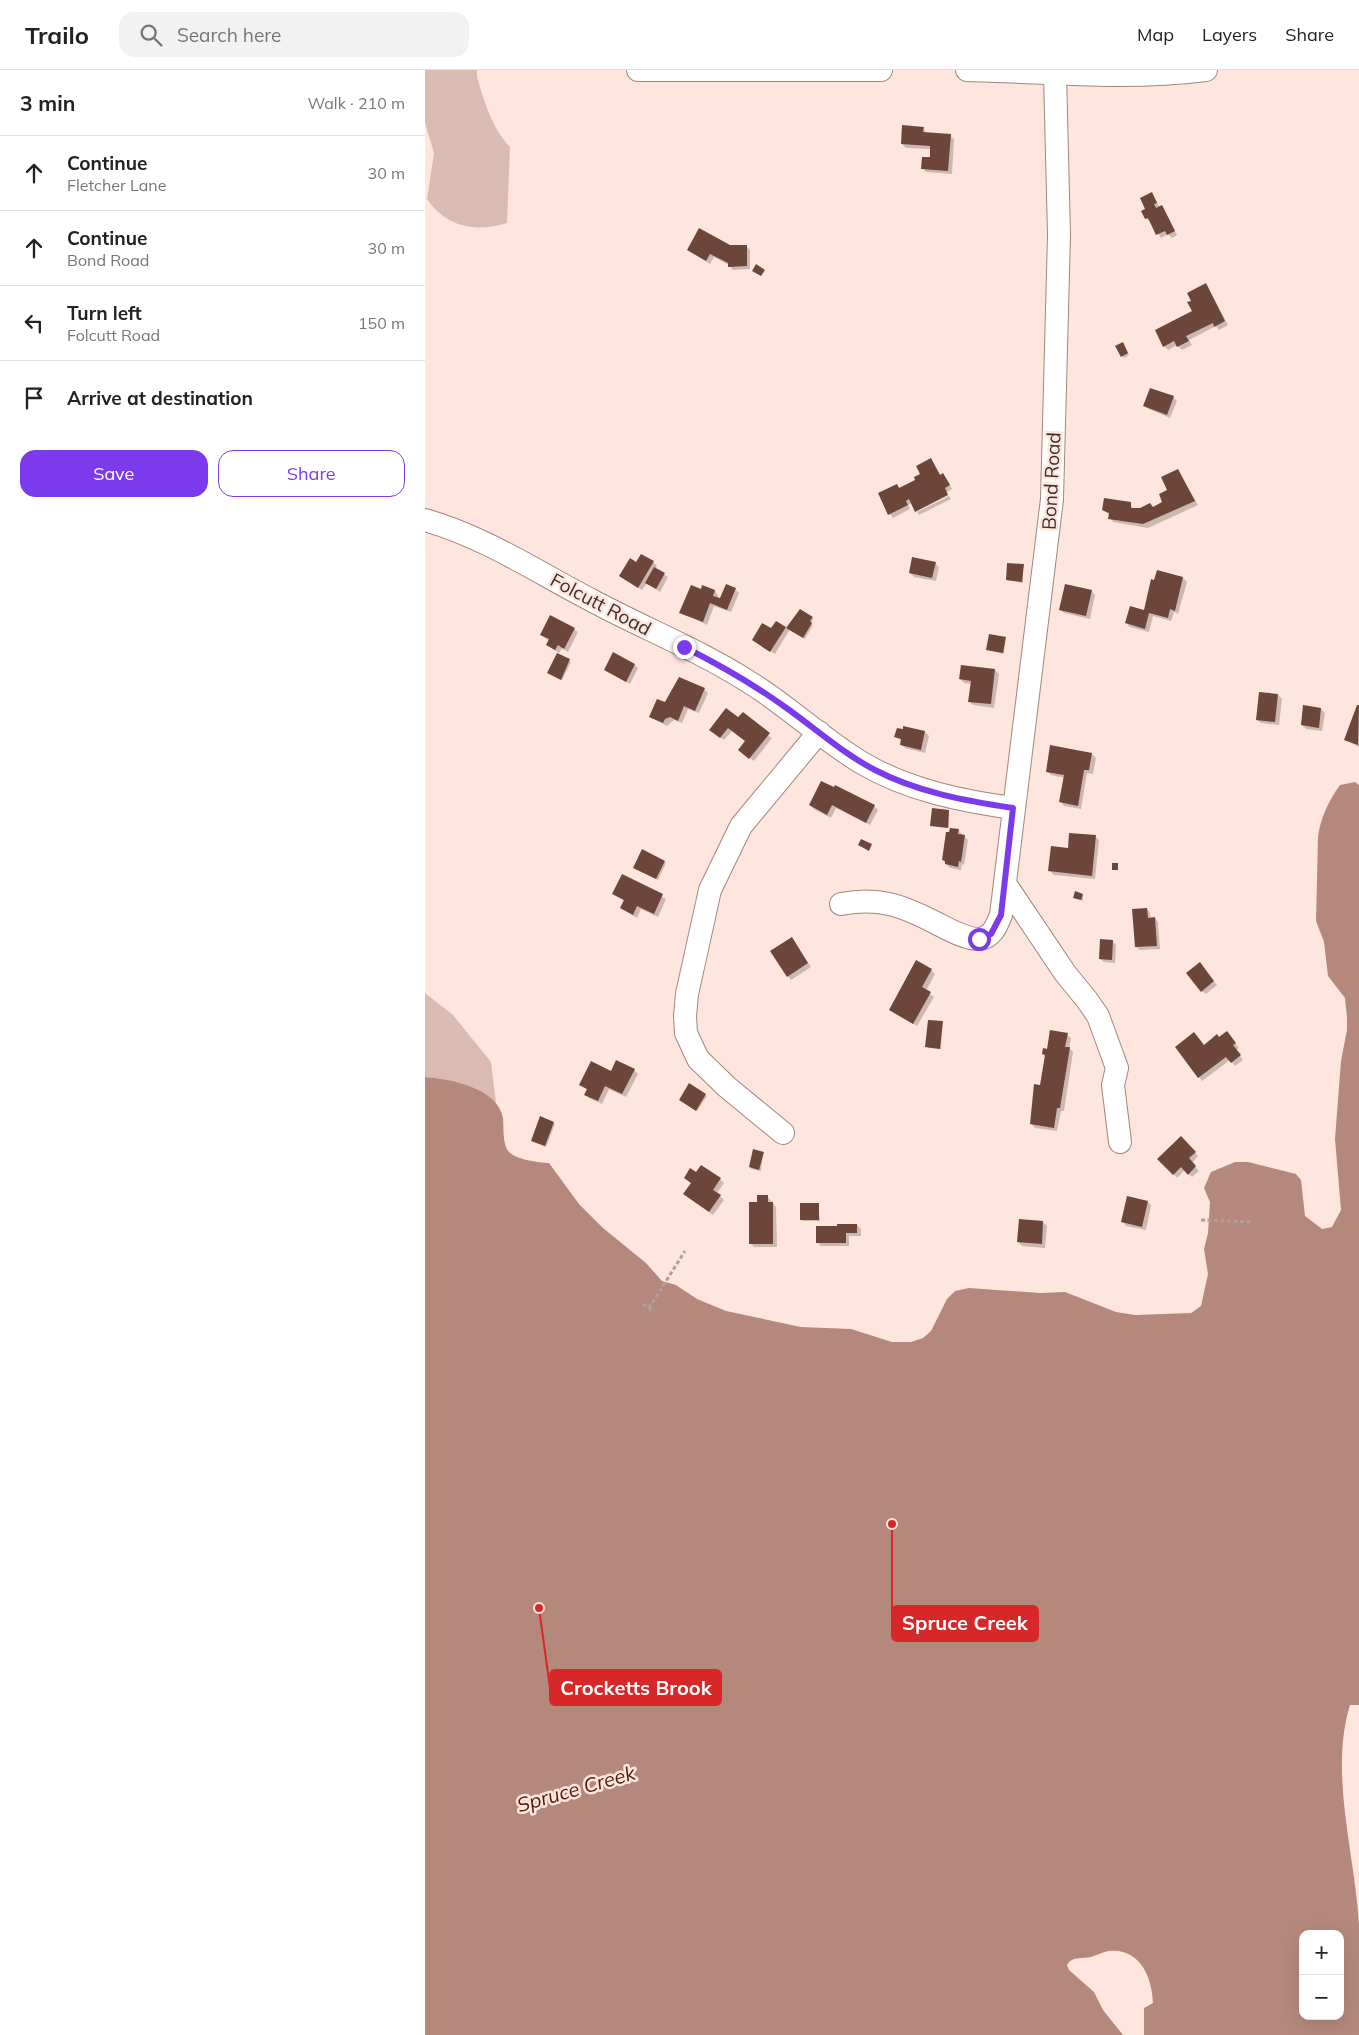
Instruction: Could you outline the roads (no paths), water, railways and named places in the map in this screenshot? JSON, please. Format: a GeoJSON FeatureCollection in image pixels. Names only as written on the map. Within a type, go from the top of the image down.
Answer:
{"type":"FeatureCollection","features":[{"type":"Feature","properties":{"kind":"street"},"geometry":{"type":"LineString","coordinates":[[638,70],[881,70]]}},
{"type":"Feature","properties":{"kind":"street"},"geometry":{"type":"LineString","coordinates":[[967,70],[1055,74],[1155,75],[1197,71]]}},
{"type":"Feature","properties":{"kind":"street","name":"Bond Road"},"geometry":{"type":"LineString","coordinates":[[841,904],[861,900],[885,903],[923,916],[952,931],[979,939],[986,937],[995,928],[1001,915],[1052,499],[1059,235],[1055,74]]}},
{"type":"Feature","properties":{"kind":"street","name":"Folcutt Road"},"geometry":{"type":"LineString","coordinates":[[425,520],[481,541],[593,601],[731,671],[861,762],[907,784],[977,803],[1013,808]]}},
{"type":"Feature","properties":{"kind":"street"},"geometry":{"type":"LineString","coordinates":[[783,1133],[727,1087],[698,1059],[686,1033],[685,1016],[687,994],[710,890],[741,826],[819,732]]}},
{"type":"Feature","properties":{"kind":"street"},"geometry":{"type":"LineString","coordinates":[[1006,885],[1065,973],[1098,1016],[1117,1068],[1113,1085],[1120,1142]]}},
{"type":"Feature","properties":{"kind":"water","name":"Spruce Creek"},"geometry":{"type":"Polygon","coordinates":[[[1355,782],[1359,785],[1359,1705],[1350,1705],[1344,1731],[1342,1758],[1345,1814],[1359,1924],[1359,2035],[1144,2035],[1144,2008],[1153,2003],[1147,1974],[1136,1959],[1129,1954],[1120,1951],[1109,1951],[1091,1957],[1074,1959],[1067,1965],[1069,1970],[1094,1992],[1103,2010],[1123,2035],[425,2035],[425,1077],[459,1083],[483,1092],[499,1108],[503,1118],[504,1140],[509,1152],[522,1159],[549,1163],[579,1204],[603,1228],[646,1263],[662,1281],[676,1285],[697,1299],[726,1311],[801,1327],[851,1329],[892,1342],[911,1342],[923,1338],[931,1331],[947,1299],[955,1291],[969,1288],[1040,1293],[1065,1292],[1116,1312],[1135,1315],[1191,1313],[1201,1306],[1208,1274],[1204,1249],[1208,1233],[1210,1202],[1204,1188],[1211,1172],[1235,1162],[1248,1162],[1296,1174],[1301,1180],[1305,1216],[1322,1229],[1332,1227],[1341,1210],[1335,1139],[1341,1061],[1347,1030],[1347,1018],[1345,998],[1328,976],[1324,942],[1316,921],[1318,837],[1321,823],[1332,797],[1340,785],[1355,782]]]}},
{"type":"Feature","properties":{"kind":"place","name":"Spruce Creek"},"geometry":{"type":"Point","coordinates":[892,1524]}},
{"type":"Feature","properties":{"kind":"place","name":"Crocketts Brook"},"geometry":{"type":"Point","coordinates":[539,1608]}}]}
